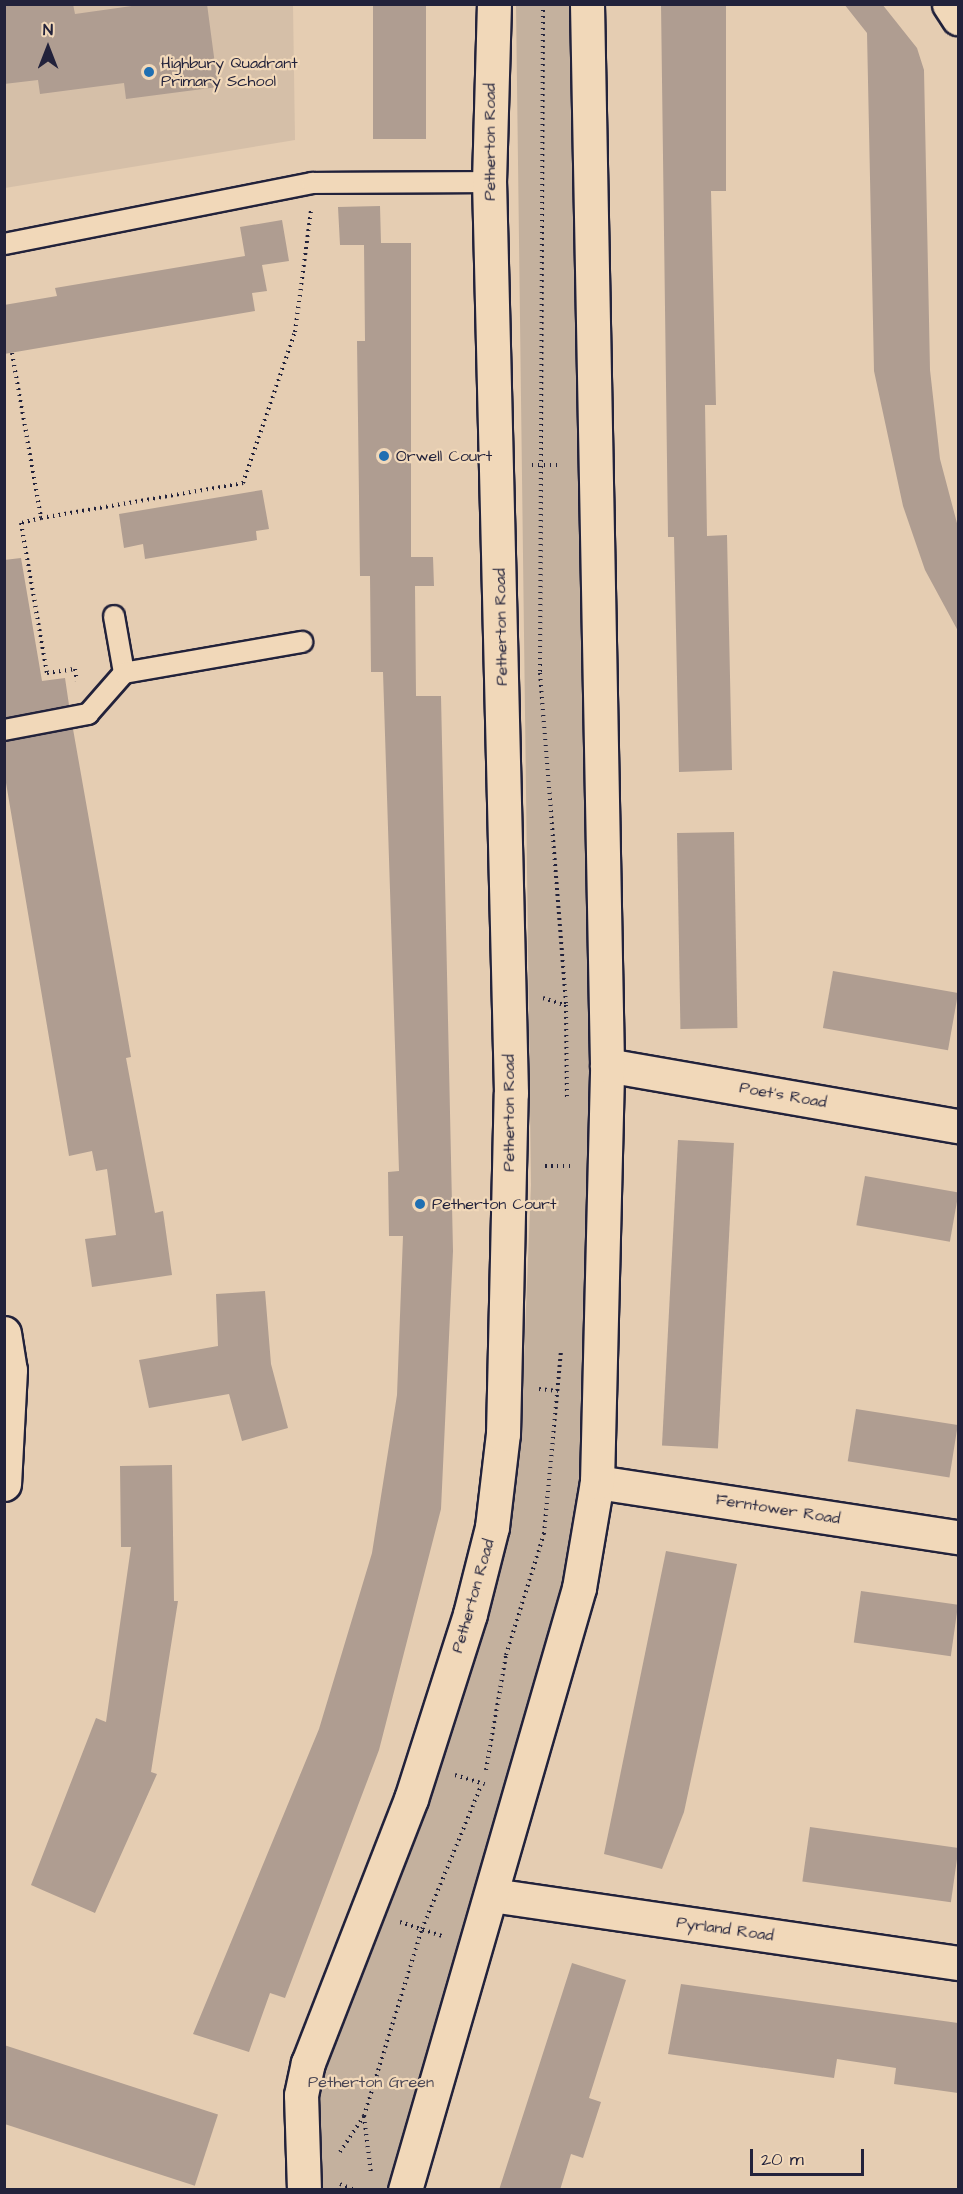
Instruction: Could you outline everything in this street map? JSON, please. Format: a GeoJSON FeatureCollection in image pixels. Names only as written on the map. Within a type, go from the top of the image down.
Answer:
{"type":"FeatureCollection","features":[{"type":"Feature","properties":{"kind":"street","name":"Petherton Road"},"geometry":{"type":"LineString","coordinates":[[304,2190],[301,2094],[308,2063],[411,1799],[482,1572],[492,1527],[504,1387],[509,1165],[508,988],[489,182],[494,4]]}},
{"type":"Feature","properties":{"kind":"street"},"geometry":{"type":"LineString","coordinates":[[405,2190],[579,1588],[597,1482],[607,1065],[587,4]]}},
{"type":"Feature","properties":{"kind":"street"},"geometry":{"type":"LineString","coordinates":[[949,4],[958,18]]}},
{"type":"Feature","properties":{"kind":"street","name":"Poet's Road"},"geometry":{"type":"LineString","coordinates":[[607,1065],[958,1126]]}},
{"type":"Feature","properties":{"kind":"street"},"geometry":{"type":"LineString","coordinates":[[4,1333],[10,1370],[4,1484]]}},
{"type":"Feature","properties":{"kind":"street","name":"Ferntower Road"},"geometry":{"type":"LineString","coordinates":[[597,1482],[958,1537]]}},
{"type":"Feature","properties":{"kind":"street","name":"Pyrland Road"},"geometry":{"type":"LineString","coordinates":[[492,1895],[958,1963]]}},
{"type":"Feature","properties":{"kind":"lane"},"geometry":{"type":"LineString","coordinates":[[4,244],[312,183],[489,182]]}},
{"type":"Feature","properties":{"kind":"lane"},"geometry":{"type":"LineString","coordinates":[[114,616],[124,673]]}},
{"type":"Feature","properties":{"kind":"lane"},"geometry":{"type":"LineString","coordinates":[[4,730],[83,716],[98,708],[124,673],[302,642]]}},
{"type":"Feature","properties":{"kind":"path"},"geometry":{"type":"LineString","coordinates":[[83,716],[75,669],[47,673],[21,523],[243,483],[295,332],[308,259],[312,183]]}},
{"type":"Feature","properties":{"kind":"path"},"geometry":{"type":"LineString","coordinates":[[12,353],[41,518]]}},
{"type":"Feature","properties":{"kind":"path"},"geometry":{"type":"LineString","coordinates":[[522,465],[565,465]]}},
{"type":"Feature","properties":{"kind":"path"},"geometry":{"type":"LineString","coordinates":[[508,988],[606,1017]]}},
{"type":"Feature","properties":{"kind":"path"},"geometry":{"type":"LineString","coordinates":[[509,1165],[604,1167]]}},
{"type":"Feature","properties":{"kind":"path"},"geometry":{"type":"LineString","coordinates":[[504,1387],[598,1392]]}},
{"type":"Feature","properties":{"kind":"path"},"geometry":{"type":"LineString","coordinates":[[448,1773],[491,1785]]}},
{"type":"Feature","properties":{"kind":"path"},"geometry":{"type":"LineString","coordinates":[[390,1919],[454,1940]]}},
{"type":"Feature","properties":{"kind":"path"},"geometry":{"type":"LineString","coordinates":[[335,2160],[364,2116],[374,2182]]}},
{"type":"Feature","properties":{"kind":"shaded area","name":"Highbury Quadrant Primary School"},"geometry":{"type":"Polygon","coordinates":[[[5,5],[293,5],[295,140],[5,188],[5,5]]]}},
{"type":"Feature","properties":{"kind":"green space","name":"Petherton Green"},"geometry":{"type":"Polygon","coordinates":[[[516,5],[578,5],[595,964],[585,1452],[577,1539],[391,2189],[320,2190],[313,2095],[475,1659],[502,1566],[521,1431],[531,1185],[516,5]]]}},
{"type":"Feature","properties":{"kind":"building"},"geometry":{"type":"Polygon","coordinates":[[[4,4],[73,4],[75,14],[146,4],[207,4],[218,87],[126,99],[124,83],[40,94],[38,80],[4,84],[4,4]]]}},
{"type":"Feature","properties":{"kind":"building"},"geometry":{"type":"Polygon","coordinates":[[[373,4],[426,4],[426,139],[373,139],[373,4]]]}},
{"type":"Feature","properties":{"kind":"building"},"geometry":{"type":"Polygon","coordinates":[[[661,4],[726,4],[726,191],[711,191],[716,405],[705,405],[707,536],[727,535],[732,770],[679,772],[674,537],[668,537],[661,4]]]}},
{"type":"Feature","properties":{"kind":"building"},"geometry":{"type":"Polygon","coordinates":[[[844,4],[882,4],[917,48],[924,70],[930,370],[940,459],[958,527],[958,631],[925,570],[903,506],[874,371],[867,33],[844,4]]]}},
{"type":"Feature","properties":{"kind":"building"},"geometry":{"type":"Polygon","coordinates":[[[380,206],[381,243],[411,243],[411,557],[433,557],[434,586],[415,586],[416,696],[441,696],[453,1251],[441,1509],[379,1750],[285,1998],[270,1993],[249,2052],[193,2034],[319,1729],[372,1553],[397,1395],[403,1236],[389,1236],[388,1172],[399,1171],[383,672],[371,672],[370,576],[360,576],[357,341],[365,341],[364,245],[340,245],[338,207],[380,206]]]}},
{"type":"Feature","properties":{"kind":"building"},"geometry":{"type":"Polygon","coordinates":[[[282,220],[289,261],[262,265],[267,291],[252,293],[255,311],[4,354],[4,305],[57,296],[55,288],[245,256],[240,227],[282,220]]]}},
{"type":"Feature","properties":{"kind":"building"},"geometry":{"type":"Polygon","coordinates":[[[262,490],[269,529],[256,531],[257,540],[145,559],[143,544],[124,548],[119,514],[262,490]]]}},
{"type":"Feature","properties":{"kind":"building"},"geometry":{"type":"Polygon","coordinates":[[[21,558],[42,681],[65,678],[69,705],[4,718],[4,560],[21,558]]]}},
{"type":"Feature","properties":{"kind":"building"},"geometry":{"type":"Polygon","coordinates":[[[73,729],[131,1057],[126,1058],[155,1213],[163,1211],[172,1275],[92,1287],[85,1239],[116,1235],[107,1169],[96,1171],[92,1151],[69,1156],[4,771],[4,742],[73,729]]]}},
{"type":"Feature","properties":{"kind":"building"},"geometry":{"type":"Polygon","coordinates":[[[734,832],[737,1028],[680,1029],[677,833],[734,832]]]}},
{"type":"Feature","properties":{"kind":"building"},"geometry":{"type":"Polygon","coordinates":[[[833,971],[958,993],[948,1050],[823,1028],[833,971]]]}},
{"type":"Feature","properties":{"kind":"building"},"geometry":{"type":"Polygon","coordinates":[[[678,1140],[734,1143],[718,1449],[662,1446],[678,1140]]]}},
{"type":"Feature","properties":{"kind":"building"},"geometry":{"type":"Polygon","coordinates":[[[865,1176],[958,1192],[950,1242],[856,1225],[865,1176]]]}},
{"type":"Feature","properties":{"kind":"building"},"geometry":{"type":"Polygon","coordinates":[[[265,1291],[271,1364],[288,1428],[242,1441],[229,1394],[149,1408],[139,1360],[218,1346],[216,1294],[265,1291]]]}},
{"type":"Feature","properties":{"kind":"building"},"geometry":{"type":"Polygon","coordinates":[[[856,1409],[958,1425],[949,1477],[848,1461],[856,1409]]]}},
{"type":"Feature","properties":{"kind":"building"},"geometry":{"type":"Polygon","coordinates":[[[172,1465],[174,1601],[178,1601],[151,1772],[157,1774],[95,1913],[31,1885],[96,1718],[106,1722],[131,1547],[121,1547],[120,1466],[172,1465]]]}},
{"type":"Feature","properties":{"kind":"building"},"geometry":{"type":"Polygon","coordinates":[[[666,1551],[737,1564],[684,1812],[662,1869],[604,1854],[666,1551]]]}},
{"type":"Feature","properties":{"kind":"building"},"geometry":{"type":"Polygon","coordinates":[[[861,1591],[958,1605],[951,1656],[854,1642],[861,1591]]]}},
{"type":"Feature","properties":{"kind":"building"},"geometry":{"type":"Polygon","coordinates":[[[810,1827],[958,1848],[951,1902],[802,1881],[810,1827]]]}},
{"type":"Feature","properties":{"kind":"building"},"geometry":{"type":"Polygon","coordinates":[[[572,1963],[626,1980],[589,2098],[601,2102],[583,2158],[571,2154],[560,2190],[499,2190],[572,1963]]]}},
{"type":"Feature","properties":{"kind":"building"},"geometry":{"type":"Polygon","coordinates":[[[681,1984],[958,2023],[958,2093],[894,2084],[896,2068],[837,2059],[834,2078],[668,2054],[681,1984]]]}},
{"type":"Feature","properties":{"kind":"building"},"geometry":{"type":"Polygon","coordinates":[[[4,2045],[218,2115],[195,2186],[4,2124],[4,2045]]]}},
{"type":"Feature","properties":{"kind":"place","name":"Highbury Quadrant Primary School"},"geometry":{"type":"Point","coordinates":[149,72]}},
{"type":"Feature","properties":{"kind":"place","name":"Orwell Court"},"geometry":{"type":"Point","coordinates":[384,456]}},
{"type":"Feature","properties":{"kind":"place","name":"Petherton Court"},"geometry":{"type":"Point","coordinates":[420,1204]}}]}
